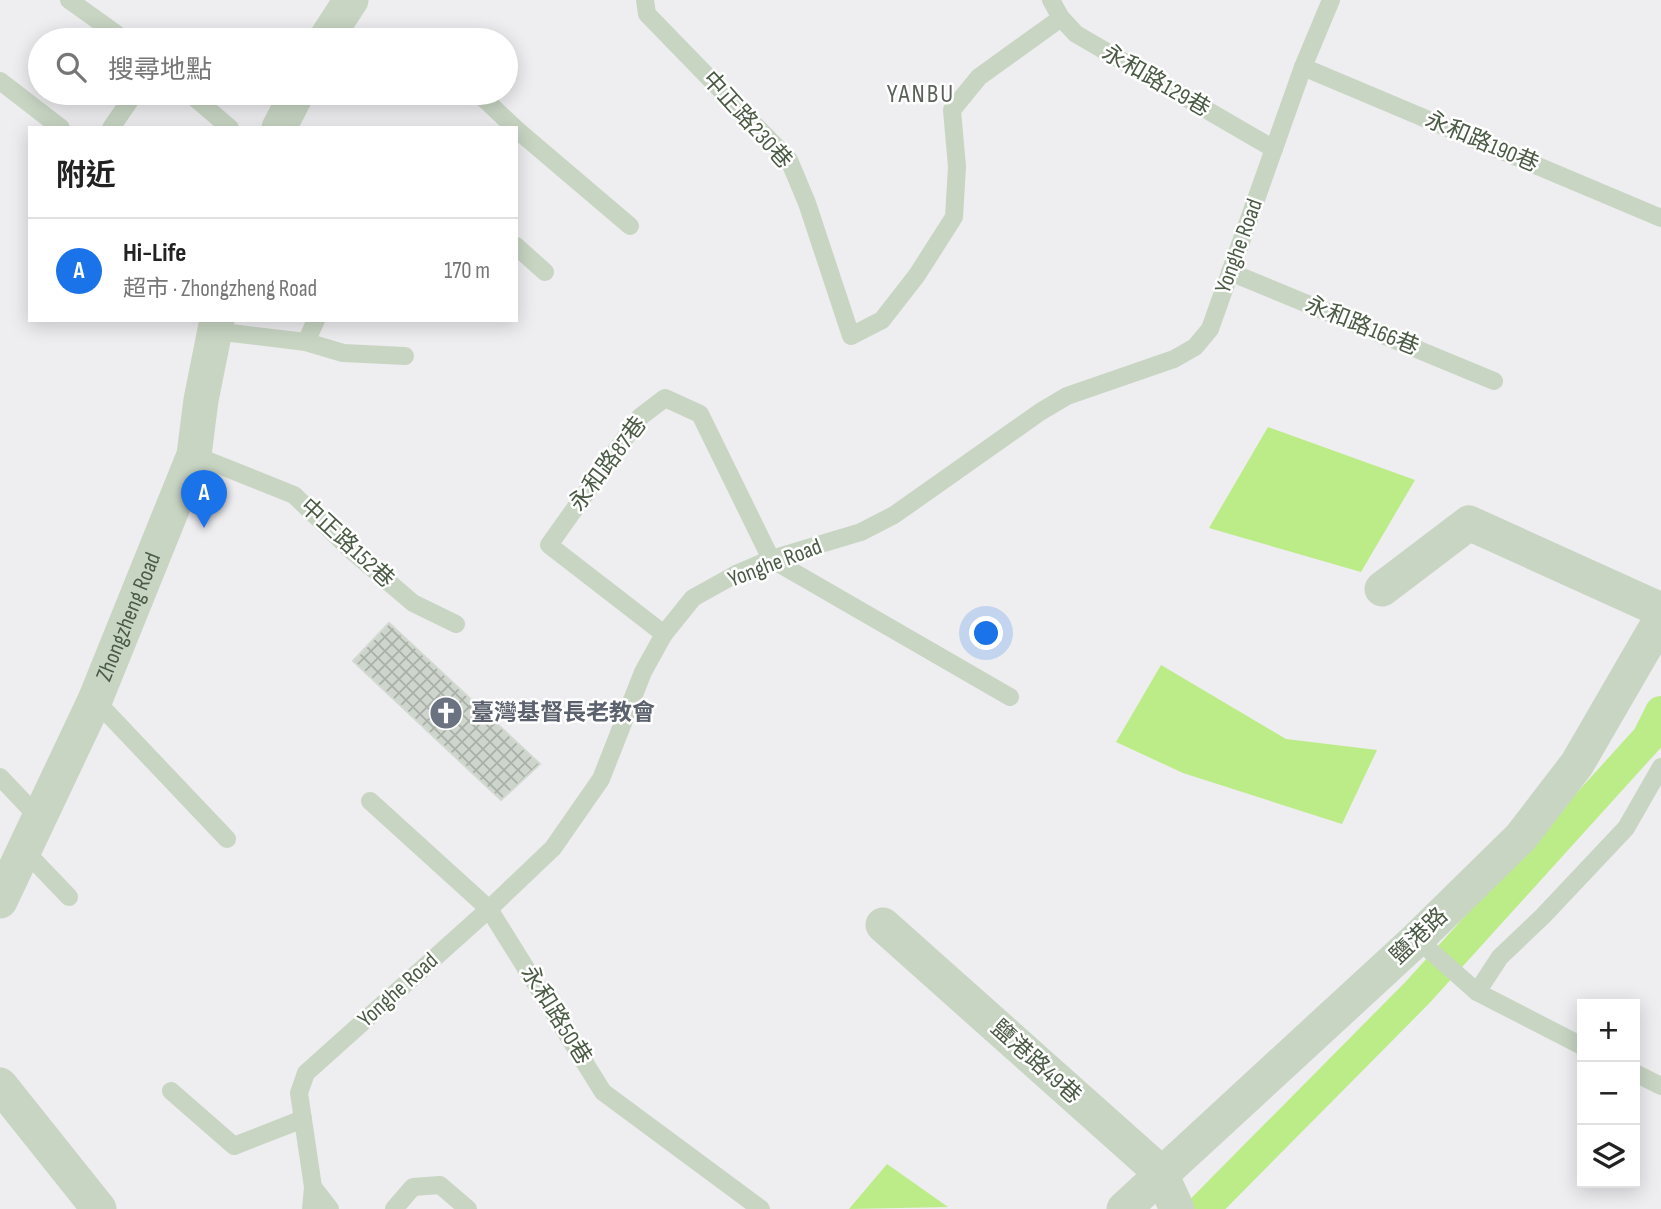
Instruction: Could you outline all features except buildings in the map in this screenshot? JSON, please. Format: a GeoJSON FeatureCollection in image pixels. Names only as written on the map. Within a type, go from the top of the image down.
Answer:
{"type":"FeatureCollection","features":[{"type":"Feature","properties":{"kind":"street"},"geometry":{"type":"LineString","coordinates":[[333,28],[351,0]]}},
{"type":"Feature","properties":{"kind":"street"},"geometry":{"type":"LineString","coordinates":[[280,126],[291,105]]}},
{"type":"Feature","properties":{"kind":"street","name":"Zhongzheng Road"},"geometry":{"type":"LineString","coordinates":[[0,901],[95,699],[194,455],[215,326]]}},
{"type":"Feature","properties":{"kind":"street"},"geometry":{"type":"LineString","coordinates":[[1382,589],[1469,523],[1661,610]]}},
{"type":"Feature","properties":{"kind":"street","name":"鹽港路"},"geometry":{"type":"LineString","coordinates":[[1124,1209],[1417,939],[1521,836],[1577,764],[1661,619]]}},
{"type":"Feature","properties":{"kind":"street","name":"鹽港路49巷"},"geometry":{"type":"LineString","coordinates":[[883,925],[1160,1172],[1177,1209]]}},
{"type":"Feature","properties":{"kind":"street"},"geometry":{"type":"LineString","coordinates":[[0,1085],[99,1209]]}},
{"type":"Feature","properties":{"kind":"lane"},"geometry":{"type":"LineString","coordinates":[[69,0],[108,28]]}},
{"type":"Feature","properties":{"kind":"lane","name":"中正路230巷"},"geometry":{"type":"LineString","coordinates":[[645,0],[647,14],[789,160],[807,203],[851,336],[882,320],[917,275],[954,217],[957,167],[952,110],[979,77],[1061,18]]}},
{"type":"Feature","properties":{"kind":"lane","name":"永和路129巷"},"geometry":{"type":"LineString","coordinates":[[1051,0],[1061,18],[1076,34],[1274,149]]}},
{"type":"Feature","properties":{"kind":"lane","name":"Yonghe Road"},"geometry":{"type":"LineString","coordinates":[[311,1209],[313,1188],[299,1093],[306,1073],[553,848],[601,779],[643,671],[664,634],[693,598],[736,574],[771,559],[861,532],[894,515],[1040,412],[1067,396],[1174,359],[1195,347],[1210,329],[1303,68],[1331,0]]}},
{"type":"Feature","properties":{"kind":"lane","name":"永和路190巷"},"geometry":{"type":"LineString","coordinates":[[1303,68],[1661,218]]}},
{"type":"Feature","properties":{"kind":"lane"},"geometry":{"type":"LineString","coordinates":[[0,81],[28,103]]}},
{"type":"Feature","properties":{"kind":"lane"},"geometry":{"type":"LineString","coordinates":[[31,105],[58,126]]}},
{"type":"Feature","properties":{"kind":"lane"},"geometry":{"type":"LineString","coordinates":[[112,126],[127,105]]}},
{"type":"Feature","properties":{"kind":"lane"},"geometry":{"type":"LineString","coordinates":[[203,105],[228,126]]}},
{"type":"Feature","properties":{"kind":"lane"},"geometry":{"type":"LineString","coordinates":[[491,105],[513,126]]}},
{"type":"Feature","properties":{"kind":"lane"},"geometry":{"type":"LineString","coordinates":[[518,131],[630,226]]}},
{"type":"Feature","properties":{"kind":"lane"},"geometry":{"type":"LineString","coordinates":[[518,248],[545,272]]}},
{"type":"Feature","properties":{"kind":"lane","name":"永和路166巷"},"geometry":{"type":"LineString","coordinates":[[1230,272],[1494,381]]}},
{"type":"Feature","properties":{"kind":"lane"},"geometry":{"type":"LineString","coordinates":[[306,342],[315,322]]}},
{"type":"Feature","properties":{"kind":"lane"},"geometry":{"type":"LineString","coordinates":[[215,326],[306,342],[343,353],[405,356]]}},
{"type":"Feature","properties":{"kind":"lane","name":"永和路87巷"},"geometry":{"type":"LineString","coordinates":[[664,634],[549,545],[640,417],[665,398],[700,414],[771,559]]}},
{"type":"Feature","properties":{"kind":"lane","name":"中正路152巷"},"geometry":{"type":"LineString","coordinates":[[194,455],[294,495],[352,551],[413,603],[456,624]]}},
{"type":"Feature","properties":{"kind":"lane"},"geometry":{"type":"LineString","coordinates":[[771,559],[1010,697]]}},
{"type":"Feature","properties":{"kind":"lane"},"geometry":{"type":"LineString","coordinates":[[95,699],[227,839]]}},
{"type":"Feature","properties":{"kind":"lane"},"geometry":{"type":"LineString","coordinates":[[1477,992],[1500,957],[1543,916],[1626,828],[1661,766]]}},
{"type":"Feature","properties":{"kind":"lane"},"geometry":{"type":"LineString","coordinates":[[0,777],[39,818]]}},
{"type":"Feature","properties":{"kind":"lane","name":"永和路50巷"},"geometry":{"type":"LineString","coordinates":[[370,802],[489,909],[603,1092],[761,1209]]}},
{"type":"Feature","properties":{"kind":"lane"},"geometry":{"type":"LineString","coordinates":[[24,850],[69,897]]}},
{"type":"Feature","properties":{"kind":"lane"},"geometry":{"type":"LineString","coordinates":[[1417,939],[1477,992],[1577,1043]]}},
{"type":"Feature","properties":{"kind":"lane"},"geometry":{"type":"LineString","coordinates":[[1640,1076],[1661,1086]]}},
{"type":"Feature","properties":{"kind":"lane"},"geometry":{"type":"LineString","coordinates":[[171,1091],[234,1146],[303,1119]]}},
{"type":"Feature","properties":{"kind":"lane"},"geometry":{"type":"LineString","coordinates":[[394,1209],[413,1187],[440,1185],[468,1209]]}},
{"type":"Feature","properties":{"kind":"lane"},"geometry":{"type":"LineString","coordinates":[[313,1188],[330,1209]]}},
{"type":"Feature","properties":{"kind":"shaded area"},"geometry":{"type":"Polygon","coordinates":[[[1268,427],[1415,480],[1361,572],[1209,528],[1268,427]]]}},
{"type":"Feature","properties":{"kind":"shaded area"},"geometry":{"type":"Polygon","coordinates":[[[1161,665],[1286,739],[1377,750],[1342,824],[1183,773],[1116,742],[1161,665]]]}},
{"type":"Feature","properties":{"kind":"shaded area"},"geometry":{"type":"Polygon","coordinates":[[[887,1164],[948,1207],[849,1209],[887,1164]]]}},
{"type":"Feature","properties":{"kind":"waterway"},"geometry":{"type":"LineString","coordinates":[[1203,1209],[1417,993],[1648,738],[1661,712]]}},
{"type":"Feature","properties":{"kind":"place","name":"Hi-Life"},"geometry":{"type":"Point","coordinates":[204,528]}},
{"type":"Feature","properties":{"kind":"place","name":"臺灣基督長老教會"},"geometry":{"type":"Point","coordinates":[446,713]}},
{"type":"Feature","properties":{"kind":"district","name":"YANBU"},"geometry":{"type":"Point","coordinates":[921,94]}}]}
